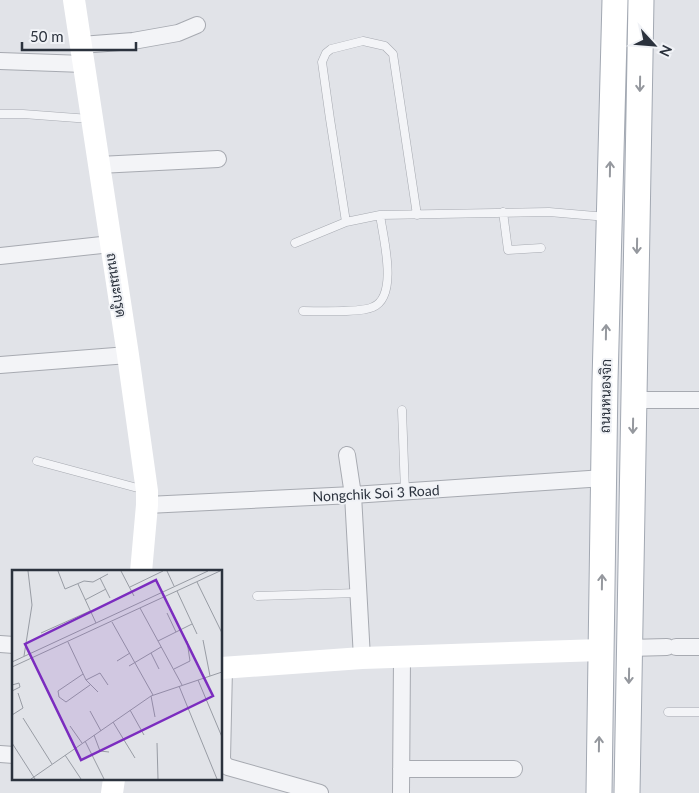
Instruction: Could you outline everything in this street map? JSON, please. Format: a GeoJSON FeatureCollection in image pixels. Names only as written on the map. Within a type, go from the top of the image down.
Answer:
{"type":"FeatureCollection","features":[{"type":"Feature","properties":{"kind":"main road","name":"ถนนหนองจิก"},"geometry":{"type":"LineString","coordinates":[[599,793],[614,0]]}},
{"type":"Feature","properties":{"kind":"main road","name":"ถนนหนองจิก"},"geometry":{"type":"LineString","coordinates":[[627,793],[641,0]]}},
{"type":"Feature","properties":{"kind":"main road"},"geometry":{"type":"LineString","coordinates":[[607,295],[636,298]]}},
{"type":"Feature","properties":{"kind":"main road"},"geometry":{"type":"LineString","coordinates":[[601,650],[629,648]]}},
{"type":"Feature","properties":{"kind":"street","name":"ถนนมะกรูด"},"geometry":{"type":"LineString","coordinates":[[74,0],[128,355],[147,498],[141,570]]}},
{"type":"Feature","properties":{"kind":"street"},"geometry":{"type":"LineString","coordinates":[[0,61],[82,55],[133,42],[178,34],[197,25]]}},
{"type":"Feature","properties":{"kind":"street"},"geometry":{"type":"LineString","coordinates":[[98,165],[218,159]]}},
{"type":"Feature","properties":{"kind":"street"},"geometry":{"type":"LineString","coordinates":[[0,256],[111,244]]}},
{"type":"Feature","properties":{"kind":"street"},"geometry":{"type":"LineString","coordinates":[[0,365],[128,355]]}},
{"type":"Feature","properties":{"kind":"street"},"geometry":{"type":"LineString","coordinates":[[634,400],[699,400]]}},
{"type":"Feature","properties":{"kind":"street"},"geometry":{"type":"LineString","coordinates":[[348,455],[353,495],[362,658]]}},
{"type":"Feature","properties":{"kind":"street","name":"Nongchik Soi 3 Road"},"geometry":{"type":"LineString","coordinates":[[147,498],[353,495],[604,478]]}},
{"type":"Feature","properties":{"kind":"street"},"geometry":{"type":"LineString","coordinates":[[629,648],[699,647]]}},
{"type":"Feature","properties":{"kind":"street"},"geometry":{"type":"LineString","coordinates":[[320,793],[228,767],[224,764],[222,759],[222,668],[362,658],[601,650]]}},
{"type":"Feature","properties":{"kind":"street"},"geometry":{"type":"LineString","coordinates":[[401,793],[402,658]]}},
{"type":"Feature","properties":{"kind":"street"},"geometry":{"type":"LineString","coordinates":[[401,769],[514,769]]}},
{"type":"Feature","properties":{"kind":"street"},"geometry":{"type":"LineString","coordinates":[[112,793],[114,780]]}},
{"type":"Feature","properties":{"kind":"lane"},"geometry":{"type":"LineString","coordinates":[[346,222],[322,62],[326,53],[331,49],[363,42],[385,46],[393,54],[417,215]]}},
{"type":"Feature","properties":{"kind":"lane"},"geometry":{"type":"LineString","coordinates":[[0,114],[92,119]]}},
{"type":"Feature","properties":{"kind":"lane"},"geometry":{"type":"LineString","coordinates":[[503,212],[508,250],[540,248]]}},
{"type":"Feature","properties":{"kind":"lane"},"geometry":{"type":"LineString","coordinates":[[295,243],[346,222],[380,215],[549,212],[609,217]]}},
{"type":"Feature","properties":{"kind":"lane"},"geometry":{"type":"LineString","coordinates":[[303,311],[362,310],[375,307],[383,298],[387,286],[388,272],[380,215]]}},
{"type":"Feature","properties":{"kind":"lane"},"geometry":{"type":"LineString","coordinates":[[402,410],[405,492]]}},
{"type":"Feature","properties":{"kind":"lane"},"geometry":{"type":"LineString","coordinates":[[37,460],[147,498]]}},
{"type":"Feature","properties":{"kind":"lane"},"geometry":{"type":"LineString","coordinates":[[257,596],[358,593]]}},
{"type":"Feature","properties":{"kind":"lane"},"geometry":{"type":"LineString","coordinates":[[668,712],[699,712]]}}]}
